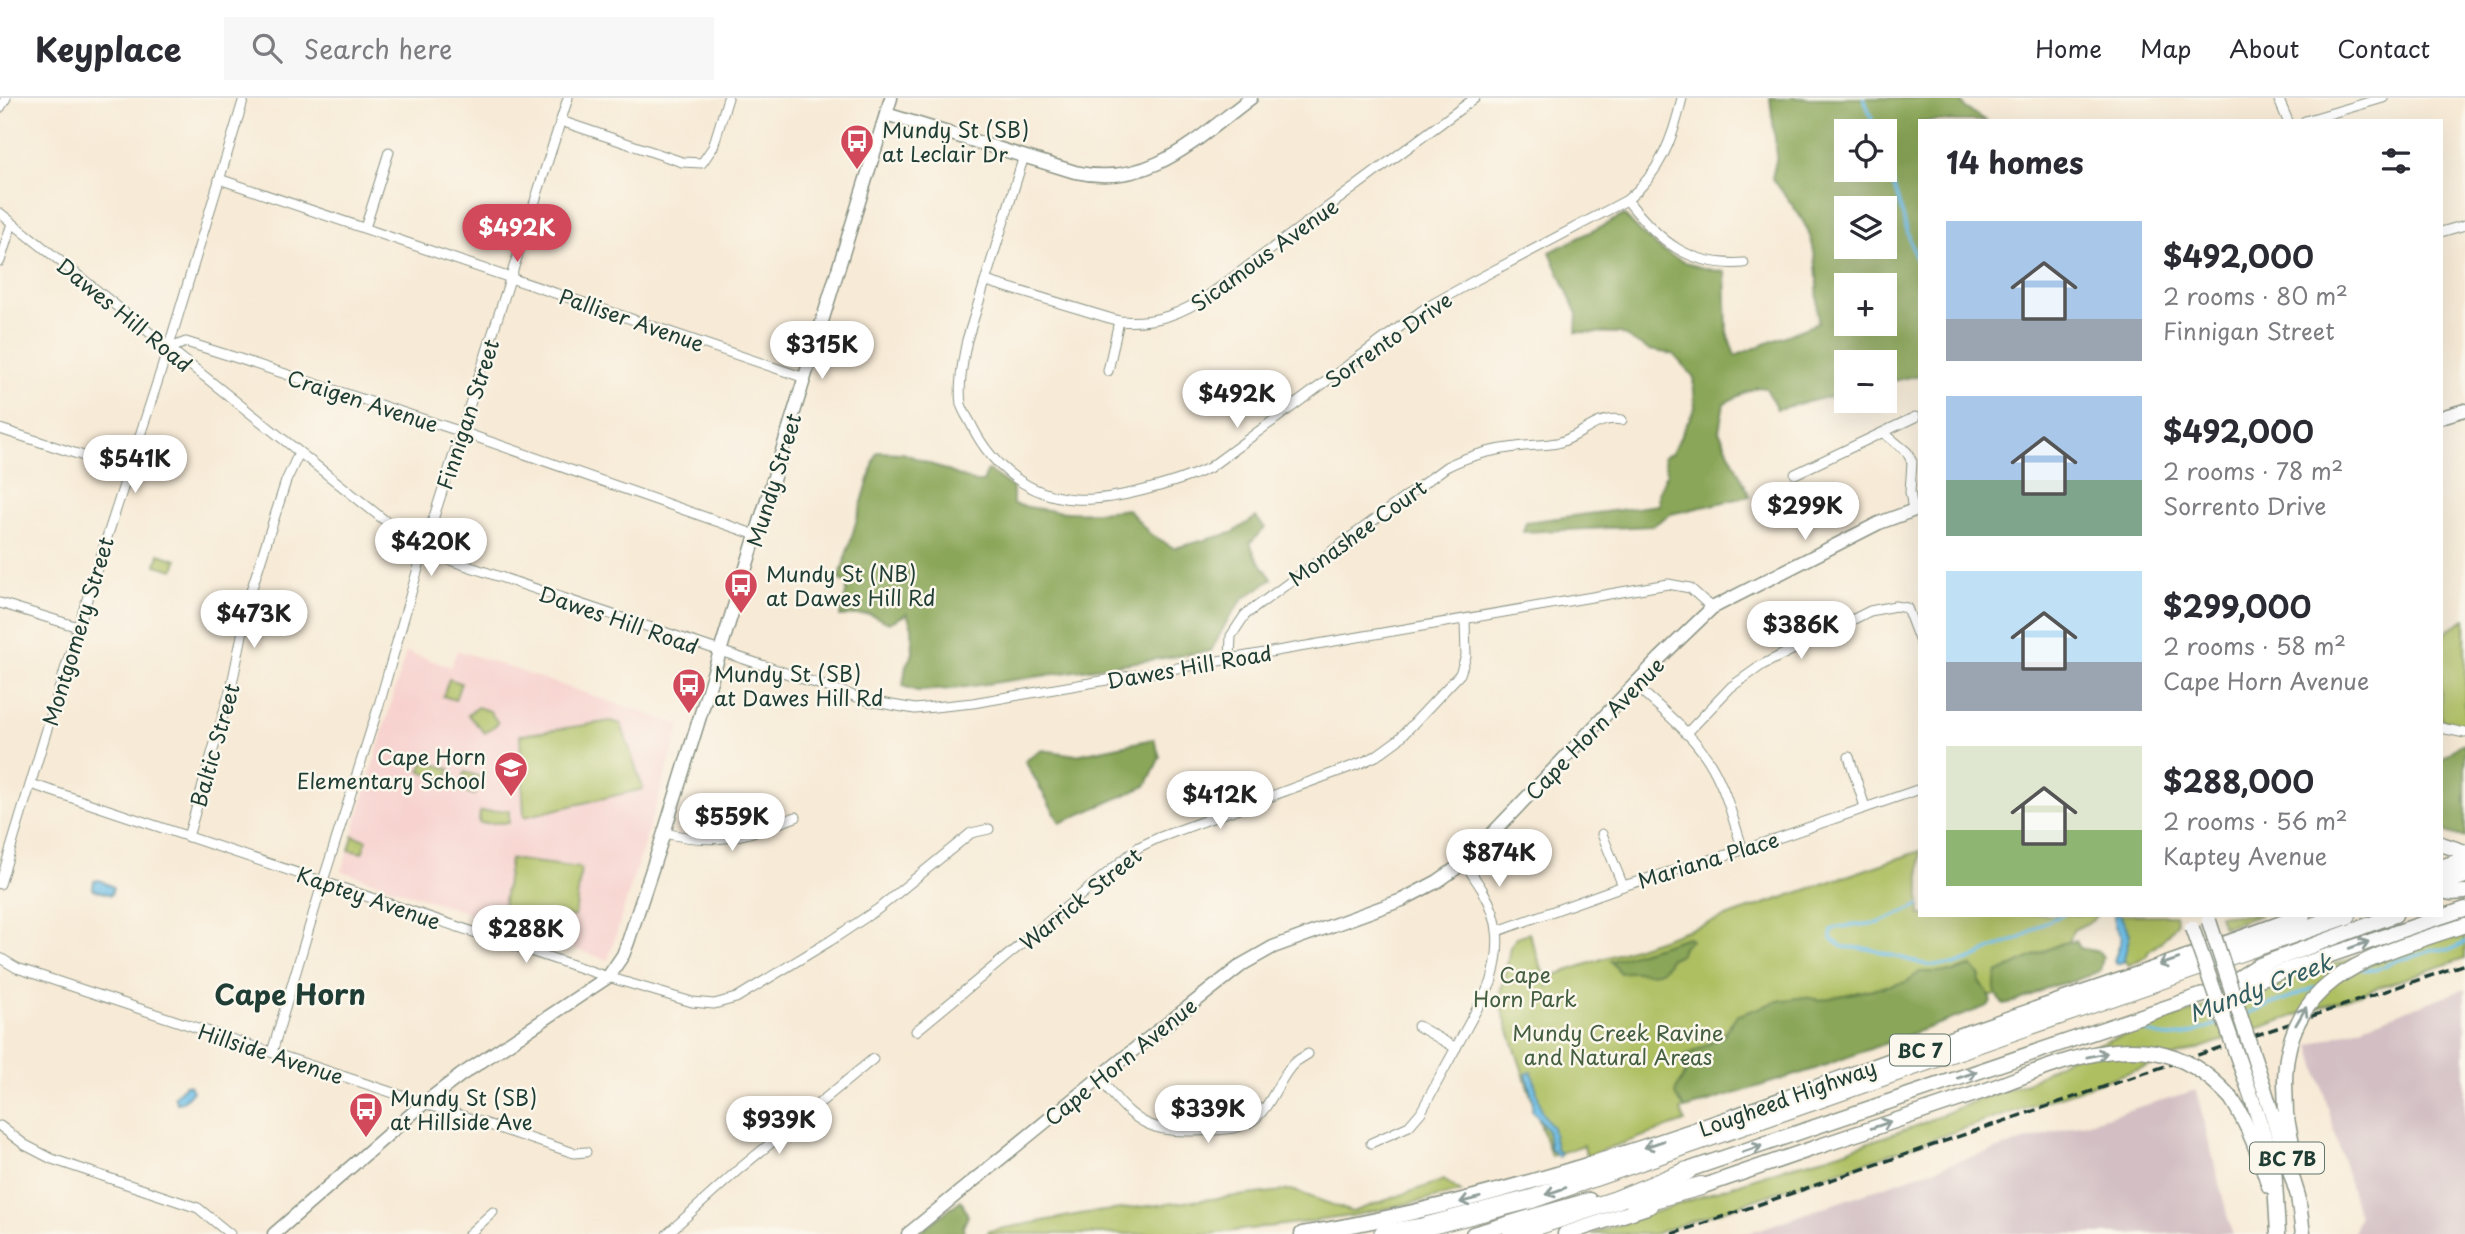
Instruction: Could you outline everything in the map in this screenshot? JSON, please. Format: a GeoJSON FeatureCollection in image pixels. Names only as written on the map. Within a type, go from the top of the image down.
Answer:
{"type":"FeatureCollection","features":[{"type":"Feature","properties":{"kind":"highway"},"geometry":{"type":"LineString","coordinates":[[2443,881],[2465,874]]}},
{"type":"Feature","properties":{"kind":"highway"},"geometry":{"type":"LineString","coordinates":[[1383,1234],[1420,1228],[1532,1199],[2341,917]]}},
{"type":"Feature","properties":{"kind":"highway"},"geometry":{"type":"LineString","coordinates":[[1512,1234],[1628,1196],[1687,1171]]}},
{"type":"Feature","properties":{"kind":"highway"},"geometry":{"type":"LineString","coordinates":[[1538,1234],[1701,1186]]}},
{"type":"Feature","properties":{"kind":"main road"},"geometry":{"type":"LineString","coordinates":[[2443,845],[2465,852]]}},
{"type":"Feature","properties":{"kind":"main road"},"geometry":{"type":"LineString","coordinates":[[2443,866],[2465,859]]}},
{"type":"Feature","properties":{"kind":"main road"},"geometry":{"type":"LineString","coordinates":[[2443,891],[2465,892]]}},
{"type":"Feature","properties":{"kind":"main road","name":"Lougheed Highway"},"geometry":{"type":"LineString","coordinates":[[2443,917],[2465,909]]}},
{"type":"Feature","properties":{"kind":"main road","name":"Lougheed Highway"},"geometry":{"type":"LineString","coordinates":[[1302,1234],[1419,1212],[1565,1173],[1727,1119],[2297,917]]}},
{"type":"Feature","properties":{"kind":"main road"},"geometry":{"type":"LineString","coordinates":[[2224,988],[2257,966],[2390,917]]}},
{"type":"Feature","properties":{"kind":"main road","name":"Lougheed Highway"},"geometry":{"type":"LineString","coordinates":[[1473,1234],[1687,1171],[2224,988],[2263,978],[2442,917]]}},
{"type":"Feature","properties":{"kind":"main road","name":"BC 7B"},"geometry":{"type":"LineString","coordinates":[[2208,918],[2298,1196],[2303,1234]]}},
{"type":"Feature","properties":{"kind":"main road","name":"BC 7B"},"geometry":{"type":"LineString","coordinates":[[2189,922],[2274,1165],[2278,1234]]}},
{"type":"Feature","properties":{"kind":"main road"},"geometry":{"type":"LineString","coordinates":[[2298,1196],[2296,1162],[2286,1114],[2285,1082],[2287,1052],[2296,1026],[2307,1006],[2330,982],[2351,968],[2376,956],[2465,925]]}},
{"type":"Feature","properties":{"kind":"main road"},"geometry":{"type":"LineString","coordinates":[[1565,1234],[2059,1065],[2111,1052],[2148,1051],[2178,1059],[2209,1076],[2231,1098],[2243,1116],[2255,1142],[2274,1200]]}},
{"type":"Feature","properties":{"kind":"street"},"geometry":{"type":"LineString","coordinates":[[0,108],[6,98]]}},
{"type":"Feature","properties":{"kind":"street","name":"Montgomery Street"},"geometry":{"type":"LineString","coordinates":[[0,884],[244,98]]}},
{"type":"Feature","properties":{"kind":"street","name":"Finnigan Street"},"geometry":{"type":"LineString","coordinates":[[272,1052],[379,705],[423,551],[568,98]]}},
{"type":"Feature","properties":{"kind":"street"},"geometry":{"type":"LineString","coordinates":[[561,121],[682,162],[702,163],[713,147],[728,98]]}},
{"type":"Feature","properties":{"kind":"street","name":"Mundy Street"},"geometry":{"type":"LineString","coordinates":[[274,1234],[423,1104],[461,1075],[608,977],[623,955],[664,832],[891,98]]}},
{"type":"Feature","properties":{"kind":"street"},"geometry":{"type":"LineString","coordinates":[[886,114],[1075,172],[1100,177],[1140,172],[1170,158],[1251,98]]}},
{"type":"Feature","properties":{"kind":"street","name":"Sicamous Avenue"},"geometry":{"type":"LineString","coordinates":[[986,281],[1119,321],[1156,321],[1184,312],[1475,98]]}},
{"type":"Feature","properties":{"kind":"street","name":"Sorrento Drive"},"geometry":{"type":"LineString","coordinates":[[1024,156],[964,354],[961,405],[986,449],[1003,469],[1013,476],[1034,489],[1056,497],[1097,499],[1173,482],[1209,468],[1424,309],[1627,201],[1644,185],[1664,155],[1673,135],[1682,98]]}},
{"type":"Feature","properties":{"kind":"street"},"geometry":{"type":"LineString","coordinates":[[2278,98],[2287,119]]}},
{"type":"Feature","properties":{"kind":"street"},"geometry":{"type":"LineString","coordinates":[[2312,119],[2383,98]]}},
{"type":"Feature","properties":{"kind":"street"},"geometry":{"type":"LineString","coordinates":[[365,228],[388,152]]}},
{"type":"Feature","properties":{"kind":"street","name":"Palliser Avenue"},"geometry":{"type":"LineString","coordinates":[[219,179],[805,378]]}},
{"type":"Feature","properties":{"kind":"street"},"geometry":{"type":"LineString","coordinates":[[1627,201],[1660,239],[1687,255],[1724,264],[1744,263]]}},
{"type":"Feature","properties":{"kind":"street","name":"Dawes Hill Road"},"geometry":{"type":"LineString","coordinates":[[0,215],[423,551],[719,653],[869,701],[915,709],[973,703],[1668,584],[1690,588],[1712,608]]}},
{"type":"Feature","properties":{"kind":"street"},"geometry":{"type":"LineString","coordinates":[[0,261],[12,223]]}},
{"type":"Feature","properties":{"kind":"street"},"geometry":{"type":"LineString","coordinates":[[2443,231],[2465,225]]}},
{"type":"Feature","properties":{"kind":"street"},"geometry":{"type":"LineString","coordinates":[[1108,371],[1119,321]]}},
{"type":"Feature","properties":{"kind":"street","name":"Craigen Avenue"},"geometry":{"type":"LineString","coordinates":[[167,349],[186,342],[462,432],[756,535]]}},
{"type":"Feature","properties":{"kind":"street"},"geometry":{"type":"LineString","coordinates":[[2443,416],[2465,410]]}},
{"type":"Feature","properties":{"kind":"street"},"geometry":{"type":"LineString","coordinates":[[1795,474],[1915,417]]}},
{"type":"Feature","properties":{"kind":"street","name":"Monashee Court"},"geometry":{"type":"LineString","coordinates":[[1230,659],[1231,636],[1245,615],[1446,467],[1488,451],[1556,443],[1609,418],[1622,420]]}},
{"type":"Feature","properties":{"kind":"street"},"geometry":{"type":"LineString","coordinates":[[0,429],[127,470]]}},
{"type":"Feature","properties":{"kind":"street"},"geometry":{"type":"LineString","coordinates":[[1884,433],[1906,452],[1912,462],[1910,492],[1917,509]]}},
{"type":"Feature","properties":{"kind":"street","name":"Baltic Street"},"geometry":{"type":"LineString","coordinates":[[188,836],[232,684],[251,591],[286,481],[299,453]]}},
{"type":"Feature","properties":{"kind":"street","name":"Cape Horn Avenue"},"geometry":{"type":"LineString","coordinates":[[908,1234],[1221,981],[1262,953],[1402,900],[1438,881],[1465,862],[1712,608],[1873,526],[1917,509]]}},
{"type":"Feature","properties":{"kind":"street"},"geometry":{"type":"LineString","coordinates":[[0,603],[78,628]]}},
{"type":"Feature","properties":{"kind":"street"},"geometry":{"type":"LineString","coordinates":[[1686,734],[1731,687],[1751,671],[1870,611],[1895,606],[1907,608],[1918,637]]}},
{"type":"Feature","properties":{"kind":"street","name":"Warrick Street"},"geometry":{"type":"LineString","coordinates":[[916,1031],[1139,848],[1158,838],[1361,764],[1387,749],[1460,674],[1466,656],[1465,620]]}},
{"type":"Feature","properties":{"kind":"street"},"geometry":{"type":"LineString","coordinates":[[1635,685],[1686,734],[1714,770],[1743,849]]}},
{"type":"Feature","properties":{"kind":"street"},"geometry":{"type":"LineString","coordinates":[[2443,728],[2465,733]]}},
{"type":"Feature","properties":{"kind":"street"},"geometry":{"type":"LineString","coordinates":[[1849,757],[1865,807]]}},
{"type":"Feature","properties":{"kind":"street","name":"Kaptey Avenue"},"geometry":{"type":"LineString","coordinates":[[31,784],[608,977],[692,1002],[713,1004],[736,998],[830,941],[878,909],[971,833],[989,829]]}},
{"type":"Feature","properties":{"kind":"street","name":"Mariana Place"},"geometry":{"type":"LineString","coordinates":[[1498,930],[1623,886],[1918,790]]}},
{"type":"Feature","properties":{"kind":"street"},"geometry":{"type":"LineString","coordinates":[[664,832],[717,840],[749,834],[796,817]]}},
{"type":"Feature","properties":{"kind":"street"},"geometry":{"type":"LineString","coordinates":[[1602,834],[1623,886]]}},
{"type":"Feature","properties":{"kind":"street"},"geometry":{"type":"LineString","coordinates":[[1371,1143],[1409,1126],[1421,1112],[1491,983],[1497,961],[1498,930],[1485,893],[1465,862]]}},
{"type":"Feature","properties":{"kind":"street","name":"Hillside Avenue"},"geometry":{"type":"LineString","coordinates":[[0,958],[17,968],[423,1104],[574,1153],[586,1152]]}},
{"type":"Feature","properties":{"kind":"street"},"geometry":{"type":"LineString","coordinates":[[1418,1026],[1456,1048]]}},
{"type":"Feature","properties":{"kind":"street"},"geometry":{"type":"LineString","coordinates":[[1100,1078],[1131,1114],[1155,1128],[1176,1132],[1226,1129],[1242,1126],[1257,1117],[1294,1064],[1308,1054]]}},
{"type":"Feature","properties":{"kind":"street"},"geometry":{"type":"LineString","coordinates":[[667,1234],[738,1170],[873,1059]]}},
{"type":"Feature","properties":{"kind":"street"},"geometry":{"type":"LineString","coordinates":[[0,1126],[25,1145],[52,1159],[198,1208],[230,1234]]}},
{"type":"Feature","properties":{"kind":"street"},"geometry":{"type":"LineString","coordinates":[[469,1234],[493,1212]]}},
{"type":"Feature","properties":{"kind":"shaded area","name":"Cape Horn Elementary School"},"geometry":{"type":"Polygon","coordinates":[[[457,650],[681,725],[608,960],[342,871],[406,652],[451,667],[457,650]]]}},
{"type":"Feature","properties":{"kind":"shaded area"},"geometry":{"type":"Polygon","coordinates":[[[2465,989],[2465,1234],[2353,1234],[2359,1217],[2310,1045],[2465,989]]]}},
{"type":"Feature","properties":{"kind":"shaded area"},"geometry":{"type":"Polygon","coordinates":[[[2196,1090],[2232,1234],[1746,1234],[1961,1160],[2196,1090]]]}},
{"type":"Feature","properties":{"kind":"green space"},"geometry":{"type":"Polygon","coordinates":[[[1770,98],[1960,98],[1965,108],[1983,119],[1918,119],[1918,375],[1897,380],[1897,350],[1834,350],[1834,396],[1777,409],[1766,388],[1757,387],[1724,403],[1719,431],[1750,496],[1671,514],[1652,526],[1523,532],[1526,522],[1659,505],[1658,495],[1667,473],[1663,457],[1672,453],[1695,408],[1693,376],[1673,354],[1649,350],[1620,333],[1576,332],[1577,314],[1550,252],[1624,215],[1646,238],[1668,254],[1694,265],[1725,272],[1727,332],[1735,356],[1818,323],[1814,249],[1804,223],[1772,178],[1777,156],[1770,98]]]}},
{"type":"Feature","properties":{"kind":"green space"},"geometry":{"type":"Polygon","coordinates":[[[877,452],[903,453],[975,482],[983,482],[988,470],[1013,488],[1013,504],[1070,512],[1128,509],[1150,534],[1174,548],[1232,533],[1256,517],[1265,528],[1250,543],[1272,579],[1243,599],[1211,651],[952,689],[917,691],[903,686],[906,665],[913,653],[912,627],[907,614],[889,623],[869,614],[840,616],[848,585],[839,579],[877,452]]]}},
{"type":"Feature","properties":{"kind":"green space"},"geometry":{"type":"Polygon","coordinates":[[[159,554],[177,560],[174,570],[156,565],[159,554]]]}},
{"type":"Feature","properties":{"kind":"green space"},"geometry":{"type":"Polygon","coordinates":[[[2465,619],[2465,726],[2443,720],[2443,639],[2449,629],[2465,619]]]}},
{"type":"Feature","properties":{"kind":"green space"},"geometry":{"type":"Polygon","coordinates":[[[449,679],[461,683],[455,700],[443,696],[449,679]]]}},
{"type":"Feature","properties":{"kind":"green space"},"geometry":{"type":"Polygon","coordinates":[[[477,707],[490,711],[498,723],[485,733],[468,715],[477,707]]]}},
{"type":"Feature","properties":{"kind":"green space"},"geometry":{"type":"Polygon","coordinates":[[[611,721],[621,724],[643,789],[524,817],[520,735],[611,721]]]}},
{"type":"Feature","properties":{"kind":"green space"},"geometry":{"type":"Polygon","coordinates":[[[1154,739],[1160,757],[1146,786],[1060,823],[1025,761],[1042,750],[1076,755],[1154,739]]]}},
{"type":"Feature","properties":{"kind":"green space"},"geometry":{"type":"Polygon","coordinates":[[[2461,744],[2465,745],[2465,838],[2443,831],[2443,758],[2461,744]]]}},
{"type":"Feature","properties":{"kind":"green space"},"geometry":{"type":"Polygon","coordinates":[[[425,761],[450,769],[446,782],[441,780],[442,778],[420,771],[425,761]]]}},
{"type":"Feature","properties":{"kind":"green space"},"geometry":{"type":"Polygon","coordinates":[[[465,772],[480,777],[475,795],[459,790],[465,772]]]}},
{"type":"Feature","properties":{"kind":"green space"},"geometry":{"type":"Polygon","coordinates":[[[509,810],[509,823],[479,823],[480,812],[509,810]]]}},
{"type":"Feature","properties":{"kind":"green space"},"geometry":{"type":"Polygon","coordinates":[[[353,836],[367,840],[362,853],[349,850],[353,836]]]}},
{"type":"Feature","properties":{"kind":"green space","name":"Mundy Creek Ravine and Natural Areas"},"geometry":{"type":"Polygon","coordinates":[[[1918,852],[1918,917],[2095,917],[2073,930],[2059,973],[1829,1052],[1681,1110],[1685,1122],[1586,1156],[1584,1145],[1551,1156],[1498,998],[1510,947],[1517,937],[1529,933],[1548,986],[1552,976],[1918,852]]]}},
{"type":"Feature","properties":{"kind":"green space"},"geometry":{"type":"Polygon","coordinates":[[[510,859],[581,868],[575,917],[503,908],[510,859]]]}},
{"type":"Feature","properties":{"kind":"green space"},"geometry":{"type":"Polygon","coordinates":[[[2121,917],[2176,917],[2177,923],[2161,942],[2148,952],[2147,956],[2129,965],[2123,958],[2128,942],[2121,917]]]}},
{"type":"Feature","properties":{"kind":"green space"},"geometry":{"type":"Polygon","coordinates":[[[2220,917],[2255,917],[2223,927],[2220,917]]]}},
{"type":"Feature","properties":{"kind":"green space"},"geometry":{"type":"Polygon","coordinates":[[[2465,925],[2465,958],[1654,1234],[1591,1234],[1918,1125],[1982,1098],[2027,1083],[2080,1050],[2304,973],[2465,925]]]}},
{"type":"Feature","properties":{"kind":"green space"},"geometry":{"type":"Polygon","coordinates":[[[1688,937],[1691,940],[1685,944],[1679,956],[1670,958],[1666,967],[1659,971],[1620,973],[1611,961],[1688,937]]]}},
{"type":"Feature","properties":{"kind":"green space"},"geometry":{"type":"Polygon","coordinates":[[[2076,941],[2080,948],[2099,952],[2103,957],[2100,971],[2051,986],[2018,1001],[2004,1004],[1998,998],[1995,986],[1997,973],[2062,943],[2076,941]]]}},
{"type":"Feature","properties":{"kind":"green space"},"geometry":{"type":"Polygon","coordinates":[[[1972,966],[1980,977],[1979,982],[1987,991],[1991,1002],[1988,1006],[1815,1069],[1685,1109],[1675,1095],[1686,1071],[1684,1057],[1723,1036],[1736,1016],[1778,1001],[1804,997],[1820,1000],[1906,982],[1920,972],[1954,972],[1972,966]]]}},
{"type":"Feature","properties":{"kind":"green space"},"geometry":{"type":"Polygon","coordinates":[[[1444,1180],[1461,1192],[1352,1216],[1211,1234],[987,1234],[989,1231],[1086,1213],[1292,1190],[1352,1212],[1444,1180]]]}},
{"type":"Feature","properties":{"kind":"green space"},"geometry":{"type":"Polygon","coordinates":[[[961,1200],[968,1216],[963,1227],[964,1234],[917,1234],[961,1200]]]}},
{"type":"Feature","properties":{"kind":"water"},"geometry":{"type":"Polygon","coordinates":[[[99,880],[113,887],[111,895],[93,889],[94,881],[99,880]]]}},
{"type":"Feature","properties":{"kind":"water"},"geometry":{"type":"Polygon","coordinates":[[[2114,917],[2121,917],[2130,934],[2125,961],[2117,964],[2114,961],[2122,938],[2114,925],[2114,917]]]}},
{"type":"Feature","properties":{"kind":"water"},"geometry":{"type":"Polygon","coordinates":[[[1532,1072],[1542,1112],[1552,1127],[1556,1149],[1561,1154],[1559,1157],[1550,1149],[1547,1129],[1532,1110],[1533,1101],[1526,1074],[1532,1072]]]}},
{"type":"Feature","properties":{"kind":"water"},"geometry":{"type":"Polygon","coordinates":[[[185,1085],[189,1085],[193,1091],[182,1102],[177,1103],[174,1097],[185,1085]]]}},
{"type":"Feature","properties":{"kind":"waterway","name":"Mundy Creek"},"geometry":{"type":"LineString","coordinates":[[1864,98],[1872,119]]}},
{"type":"Feature","properties":{"kind":"waterway","name":"Mundy Creek"},"geometry":{"type":"LineString","coordinates":[[1893,182],[1918,267]]}},
{"type":"Feature","properties":{"kind":"waterway"},"geometry":{"type":"LineString","coordinates":[[1918,906],[1879,923],[1838,927],[1832,930],[1831,939],[1843,947],[1869,949],[1927,965],[1954,965],[2021,938],[2043,923],[2058,917]]}},
{"type":"Feature","properties":{"kind":"waterway","name":"Mundy Creek"},"geometry":{"type":"LineString","coordinates":[[2362,969],[2375,970],[2432,949],[2450,950],[2465,942]]}},
{"type":"Feature","properties":{"kind":"waterway","name":"Mundy Creek"},"geometry":{"type":"LineString","coordinates":[[2243,1015],[2317,987]]}},
{"type":"Feature","properties":{"kind":"waterway","name":"Mundy Creek"},"geometry":{"type":"LineString","coordinates":[[2147,1032],[2176,1037],[2222,1022]]}},
{"type":"Feature","properties":{"kind":"railway"},"geometry":{"type":"LineString","coordinates":[[1672,1234],[2465,964]]}},
{"type":"Feature","properties":{"kind":"place","name":"Mundy St (SB) at Leclair Dr"},"geometry":{"type":"Point","coordinates":[857,171]}},
{"type":"Feature","properties":{"kind":"place","name":"Mundy St (NB) at Dawes Hill Rd"},"geometry":{"type":"Point","coordinates":[741,615]}},
{"type":"Feature","properties":{"kind":"place","name":"Mundy St (SB) at Dawes Hill Rd"},"geometry":{"type":"Point","coordinates":[689,715]}},
{"type":"Feature","properties":{"kind":"place","name":"Cape Horn Elementary School"},"geometry":{"type":"Point","coordinates":[511,798]}},
{"type":"Feature","properties":{"kind":"place","name":"Mundy St (SB) at Hillside Ave"},"geometry":{"type":"Point","coordinates":[366,1139]}},
{"type":"Feature","properties":{"kind":"district","name":"Cape Horn"},"geometry":{"type":"Point","coordinates":[290,993]}},
{"type":"Feature","properties":{"kind":"park label","name":"Cape Horn Park"},"geometry":{"type":"Point","coordinates":[1525,986]}}]}
